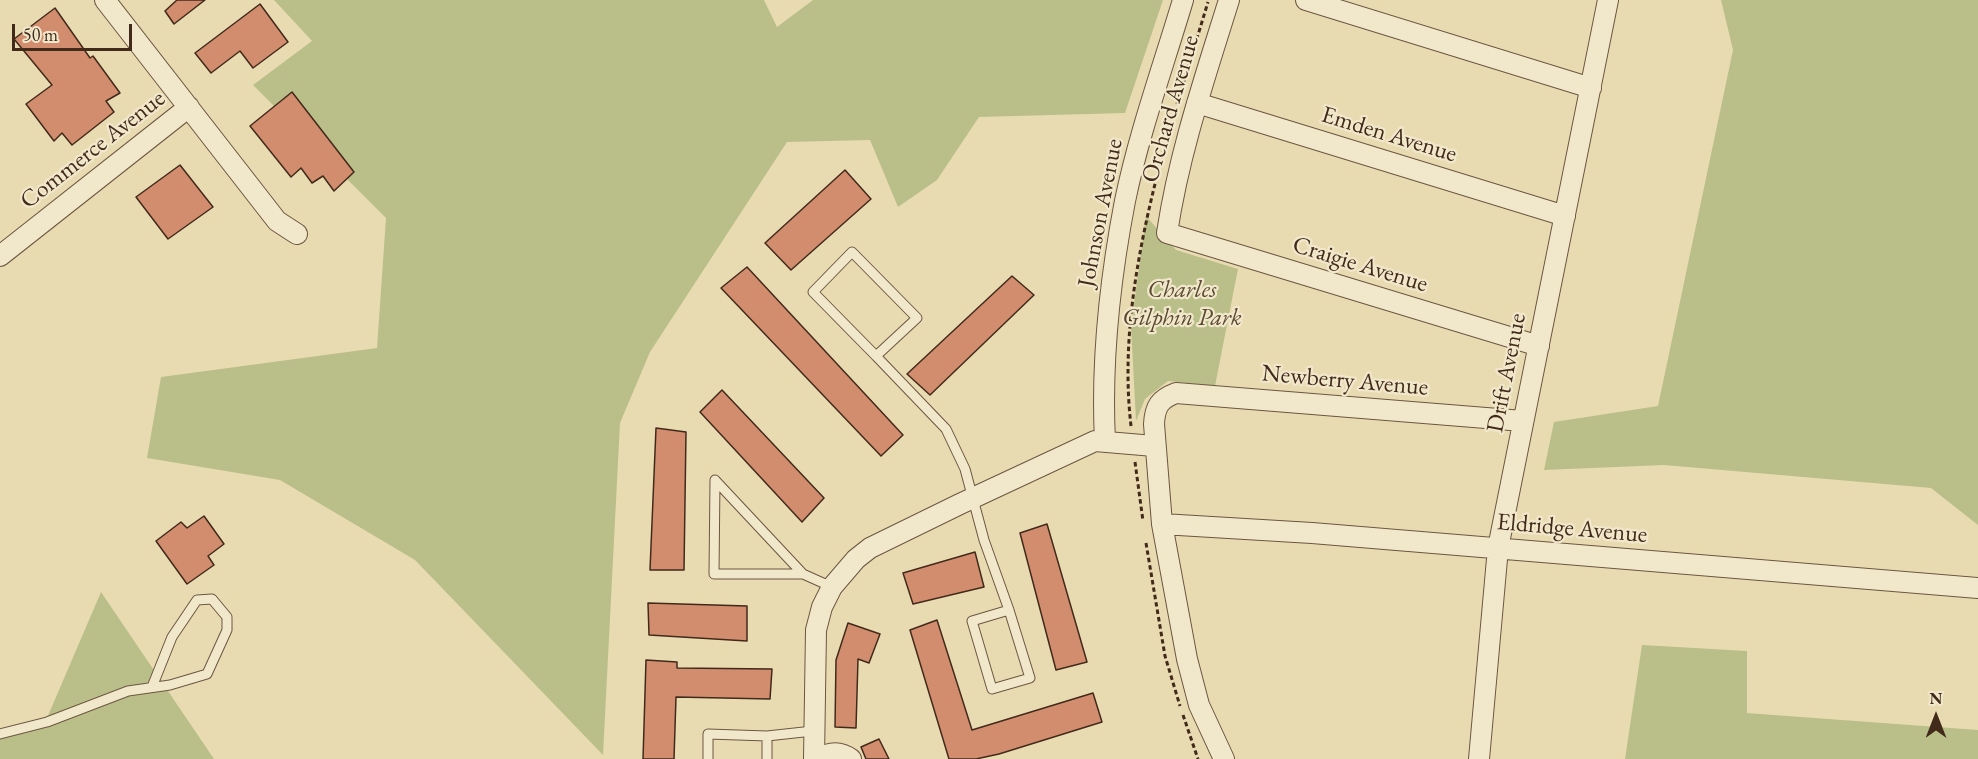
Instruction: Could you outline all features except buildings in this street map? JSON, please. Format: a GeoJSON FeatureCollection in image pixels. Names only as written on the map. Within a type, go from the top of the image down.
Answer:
{"type":"FeatureCollection","features":[{"type":"Feature","properties":{"kind":"street"},"geometry":{"type":"LineString","coordinates":[[105,0],[278,221],[297,234]]}},
{"type":"Feature","properties":{"kind":"street","name":"Johnson Avenue"},"geometry":{"type":"LineString","coordinates":[[1105,441],[1105,356],[1125,202],[1149,107],[1183,0]]}},
{"type":"Feature","properties":{"kind":"street","name":"Orchard Avenue"},"geometry":{"type":"LineString","coordinates":[[1167,233],[1174,188],[1229,0]]}},
{"type":"Feature","properties":{"kind":"street"},"geometry":{"type":"LineString","coordinates":[[1306,0],[1591,88]]}},
{"type":"Feature","properties":{"kind":"street","name":"Drift Avenue"},"geometry":{"type":"LineString","coordinates":[[1479,759],[1498,548],[1608,0]]}},
{"type":"Feature","properties":{"kind":"street","name":"Emden Avenue"},"geometry":{"type":"LineString","coordinates":[[1197,103],[1565,216]]}},
{"type":"Feature","properties":{"kind":"street","name":"Commerce Avenue"},"geometry":{"type":"LineString","coordinates":[[0,256],[189,107]]}},
{"type":"Feature","properties":{"kind":"street","name":"Craigie Avenue"},"geometry":{"type":"LineString","coordinates":[[1167,233],[1539,346]]}},
{"type":"Feature","properties":{"kind":"street","name":"Newberry Avenue"},"geometry":{"type":"LineString","coordinates":[[1154,446],[1155,409],[1163,398],[1176,393],[1523,422]]}},
{"type":"Feature","properties":{"kind":"street"},"geometry":{"type":"LineString","coordinates":[[851,759],[838,753],[827,754],[816,759],[813,731],[816,630],[822,607],[832,586],[856,559],[870,549],[974,497],[1095,441],[1105,441],[1154,446],[1162,524],[1187,659],[1199,705],[1224,759]]}},
{"type":"Feature","properties":{"kind":"street","name":"Eldridge Avenue"},"geometry":{"type":"LineString","coordinates":[[1162,524],[1498,548],[1978,588]]}},
{"type":"Feature","properties":{"kind":"lane"},"geometry":{"type":"LineString","coordinates":[[876,356],[917,318],[852,252],[813,292],[946,429],[974,497],[984,540],[1009,610],[1030,678],[992,689],[972,621],[1009,610]]}},
{"type":"Feature","properties":{"kind":"lane"},"geometry":{"type":"LineString","coordinates":[[803,573],[714,574],[715,480],[803,573],[832,586]]}},
{"type":"Feature","properties":{"kind":"lane"},"geometry":{"type":"LineString","coordinates":[[0,734],[47,722],[128,691],[152,687],[207,674],[227,630],[227,617],[212,598],[196,600],[172,637],[152,687]]}},
{"type":"Feature","properties":{"kind":"lane"},"geometry":{"type":"LineString","coordinates":[[708,759],[708,734],[768,736],[813,731]]}},
{"type":"Feature","properties":{"kind":"lane"},"geometry":{"type":"LineString","coordinates":[[767,759],[768,736]]}},
{"type":"Feature","properties":{"kind":"green space"},"geometry":{"type":"Polygon","coordinates":[[[274,0],[764,0],[777,27],[813,0],[1163,0],[1125,113],[979,117],[937,180],[898,207],[870,140],[787,142],[650,352],[620,423],[603,755],[415,560],[280,480],[147,458],[161,377],[377,348],[386,218],[253,85],[312,41],[274,0]]]}},
{"type":"Feature","properties":{"kind":"green space"},"geometry":{"type":"Polygon","coordinates":[[[1721,0],[1978,0],[1978,525],[1931,488],[1664,465],[1544,470],[1554,422],[1658,406],[1733,50],[1721,0]]]}},
{"type":"Feature","properties":{"kind":"green space","name":"Charles Gilphin Park"},"geometry":{"type":"Polygon","coordinates":[[[1146,216],[1176,250],[1238,269],[1215,386],[1168,381],[1145,399],[1136,421],[1131,326],[1146,216]]]}},
{"type":"Feature","properties":{"kind":"green space"},"geometry":{"type":"Polygon","coordinates":[[[101,592],[214,759],[0,759],[0,737],[47,718],[101,592]]]}},
{"type":"Feature","properties":{"kind":"green space"},"geometry":{"type":"Polygon","coordinates":[[[1642,645],[1747,651],[1747,713],[1978,730],[1978,759],[1625,759],[1642,645]]]}}]}
